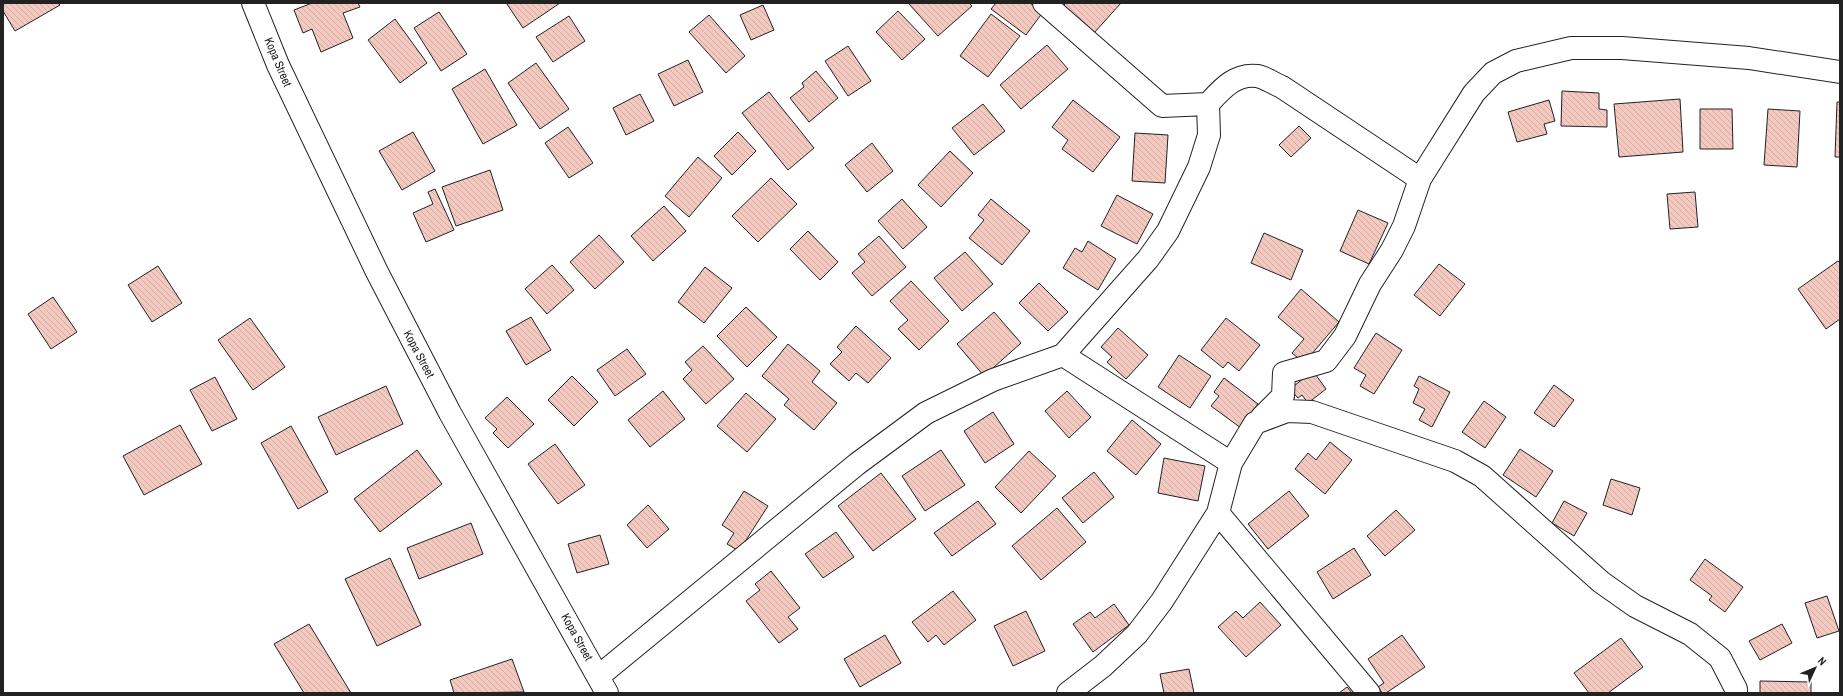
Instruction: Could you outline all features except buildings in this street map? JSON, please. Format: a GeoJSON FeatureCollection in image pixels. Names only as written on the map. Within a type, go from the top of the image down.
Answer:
{"type":"FeatureCollection","features":[{"type":"Feature","properties":{"kind":"street","name":"Kopa Street"},"geometry":{"type":"LineString","coordinates":[[253,3],[278,65],[377,272],[450,413],[603,685]]}},
{"type":"Feature","properties":{"kind":"street"},"geometry":{"type":"LineString","coordinates":[[1044,3],[1162,106],[1208,104],[1224,87],[1240,76],[1258,76],[1282,88],[1420,179]]}},
{"type":"Feature","properties":{"kind":"street"},"geometry":{"type":"LineString","coordinates":[[1068,693],[1103,666],[1136,634],[1162,600],[1218,512],[1231,463],[1255,423],[1283,396],[1284,373],[1326,361],[1345,336],[1370,284],[1392,250],[1404,226],[1420,179],[1474,93],[1493,73],[1516,61],[1571,48],[1622,48],[1749,58],[1840,72]]}},
{"type":"Feature","properties":{"kind":"street"},"geometry":{"type":"LineString","coordinates":[[603,685],[857,464],[926,413],[993,380],[1063,355],[1148,260],[1168,231],[1199,167],[1205,148],[1209,135],[1208,104]]}},
{"type":"Feature","properties":{"kind":"street"},"geometry":{"type":"LineString","coordinates":[[1063,355],[1231,463]]}},
{"type":"Feature","properties":{"kind":"street"},"geometry":{"type":"LineString","coordinates":[[1255,423],[1287,411],[1312,412],[1455,461],[1482,476],[1601,582],[1635,606],[1690,634],[1720,658],[1736,689],[1736,693]]}},
{"type":"Feature","properties":{"kind":"street"},"geometry":{"type":"LineString","coordinates":[[1218,512],[1370,693]]}}]}
